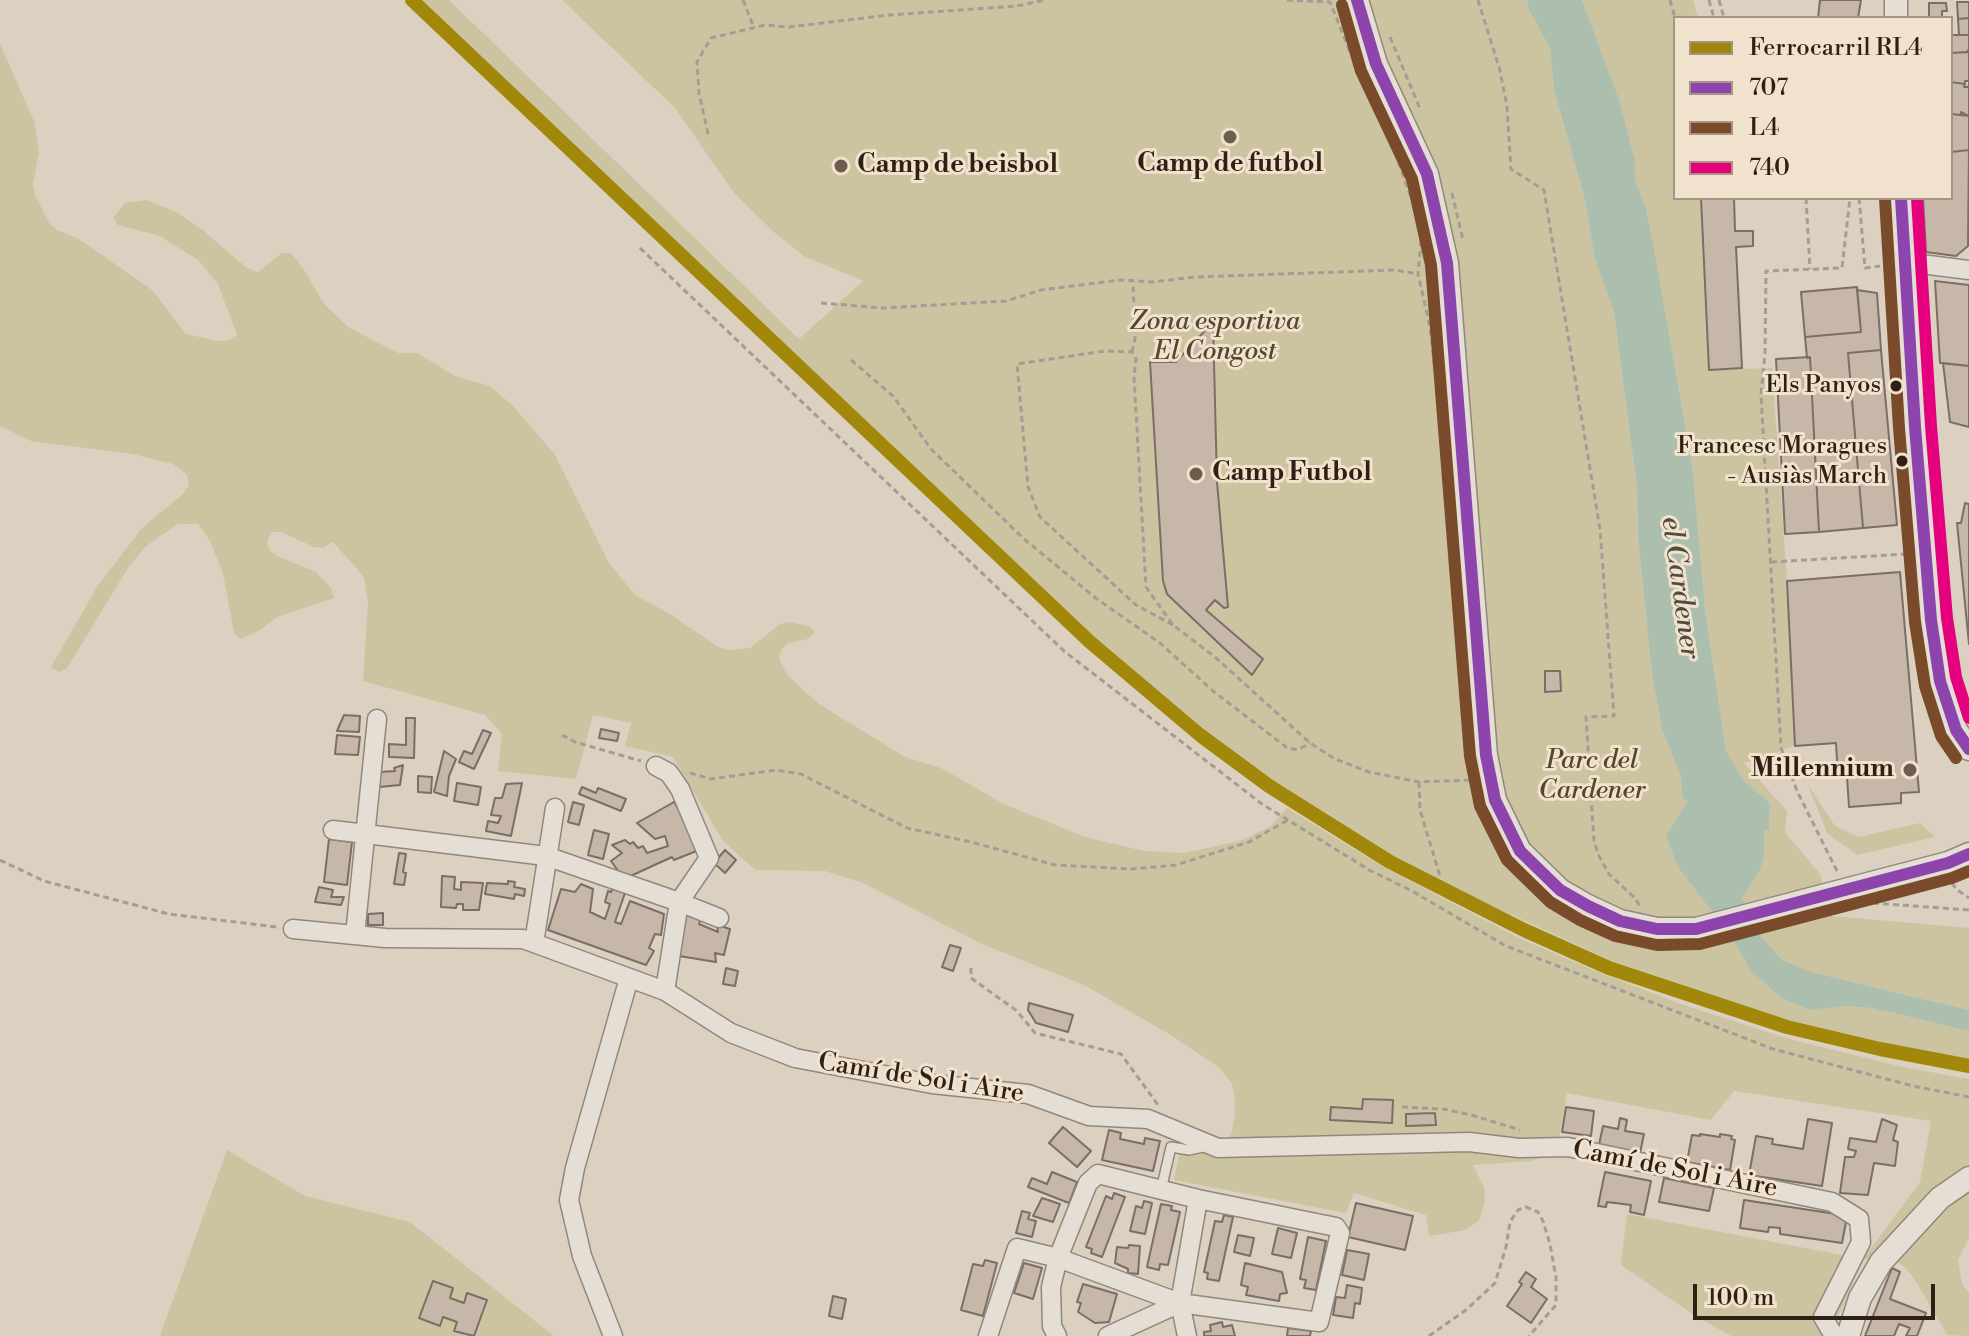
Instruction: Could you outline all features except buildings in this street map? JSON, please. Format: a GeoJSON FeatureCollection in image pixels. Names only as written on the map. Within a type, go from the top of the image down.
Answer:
{"type":"FeatureCollection","features":[{"type":"Feature","properties":{"kind":"street"},"geometry":{"type":"LineString","coordinates":[[1357,0],[1376,64],[1427,174],[1447,263],[1486,755],[1495,800],[1520,851],[1560,890],[1620,921],[1657,929],[1696,929],[1838,885],[1953,867]]}},
{"type":"Feature","properties":{"kind":"street"},"geometry":{"type":"LineString","coordinates":[[1901,200],[1931,620],[1940,681],[1965,741]]}},
{"type":"Feature","properties":{"kind":"street"},"geometry":{"type":"LineString","coordinates":[[1905,262],[1969,270]]}},
{"type":"Feature","properties":{"kind":"street"},"geometry":{"type":"LineString","coordinates":[[355,935],[377,719]]}},
{"type":"Feature","properties":{"kind":"street"},"geometry":{"type":"LineString","coordinates":[[663,770],[680,789],[709,858],[679,902],[665,991]]}},
{"type":"Feature","properties":{"kind":"street"},"geometry":{"type":"LineString","coordinates":[[534,943],[555,808]]}},
{"type":"Feature","properties":{"kind":"street"},"geometry":{"type":"LineString","coordinates":[[333,830],[546,856],[719,918]]}},
{"type":"Feature","properties":{"kind":"street","name":"Camí de Sol i Aire"},"geometry":{"type":"LineString","coordinates":[[293,929],[385,938],[523,939],[665,991],[731,1033],[795,1058],[932,1084],[1028,1094],[1089,1116],[1148,1119],[1218,1148],[1469,1142],[1519,1148],[1568,1147],[1832,1202],[1859,1219],[1861,1242],[1823,1317],[1834,1336]]}},
{"type":"Feature","properties":{"kind":"street"},"geometry":{"type":"LineString","coordinates":[[613,1336],[582,1256],[569,1200],[575,1168],[629,978]]}},
{"type":"Feature","properties":{"kind":"street"},"geometry":{"type":"LineString","coordinates":[[988,1336],[1017,1248],[1058,1258],[1180,1303],[1319,1322],[1340,1233],[1336,1227],[1198,1199],[1098,1174],[1088,1183],[1058,1258],[1051,1287],[1052,1326],[1057,1336]]}},
{"type":"Feature","properties":{"kind":"street"},"geometry":{"type":"LineString","coordinates":[[1848,1336],[1860,1298],[1881,1262],[1940,1198],[1969,1178]]}},
{"type":"Feature","properties":{"kind":"street"},"geometry":{"type":"LineString","coordinates":[[1187,1336],[1180,1303],[1198,1199]]}},
{"type":"Feature","properties":{"kind":"street"},"geometry":{"type":"LineString","coordinates":[[1108,1336],[1180,1303]]}},
{"type":"Feature","properties":{"kind":"lane"},"geometry":{"type":"LineString","coordinates":[[1161,1190],[1171,1147],[1189,1150],[1213,1145]]}},
{"type":"Feature","properties":{"kind":"path"},"geometry":{"type":"LineString","coordinates":[[743,0],[754,28]]}},
{"type":"Feature","properties":{"kind":"path"},"geometry":{"type":"LineString","coordinates":[[708,134],[699,93],[697,62],[711,38],[765,25],[789,27],[889,15],[1017,6],[1045,0]]}},
{"type":"Feature","properties":{"kind":"path"},"geometry":{"type":"LineString","coordinates":[[1287,0],[1330,2],[1359,73]]}},
{"type":"Feature","properties":{"kind":"path"},"geometry":{"type":"LineString","coordinates":[[1478,0],[1499,67],[1507,106],[1511,169],[1544,190],[1600,529],[1614,716],[1586,717],[1594,841],[1609,874],[1636,899],[1641,910]]}},
{"type":"Feature","properties":{"kind":"path"},"geometry":{"type":"LineString","coordinates":[[1392,145],[1413,203]]}},
{"type":"Feature","properties":{"kind":"path"},"geometry":{"type":"LineString","coordinates":[[1806,200],[1810,269]]}},
{"type":"Feature","properties":{"kind":"path"},"geometry":{"type":"LineString","coordinates":[[1838,885],[1781,748],[1761,395],[1766,271],[1842,268],[1850,200]]}},
{"type":"Feature","properties":{"kind":"path"},"geometry":{"type":"LineString","coordinates":[[1859,200],[1865,268],[1880,266]]}},
{"type":"Feature","properties":{"kind":"path"},"geometry":{"type":"LineString","coordinates":[[821,303],[883,308],[1006,301],[1041,290],[1121,280],[1152,282],[1195,277],[1395,270],[1418,274],[1421,240]]}},
{"type":"Feature","properties":{"kind":"path"},"geometry":{"type":"LineString","coordinates":[[640,248],[1064,651],[1262,804],[1371,871],[1438,904],[1506,946],[1773,1049],[1913,1086],[1969,1097]]}},
{"type":"Feature","properties":{"kind":"path"},"geometry":{"type":"LineString","coordinates":[[1133,281],[1135,339],[1132,352],[1136,359],[1134,377],[1146,587],[1173,625]]}},
{"type":"Feature","properties":{"kind":"path"},"geometry":{"type":"LineString","coordinates":[[1132,352],[1105,351],[1017,364],[1028,487],[1040,517],[1136,605],[1173,625],[1215,657],[1310,743],[1335,759],[1369,772],[1419,782],[1476,780]]}},
{"type":"Feature","properties":{"kind":"path"},"geometry":{"type":"LineString","coordinates":[[851,360],[893,396],[931,449],[1024,539],[1097,599],[1160,643],[1213,691],[1286,747],[1298,750],[1310,743]]}},
{"type":"Feature","properties":{"kind":"path"},"geometry":{"type":"LineString","coordinates":[[1770,562],[1927,553]]}},
{"type":"Feature","properties":{"kind":"path"},"geometry":{"type":"LineString","coordinates":[[562,735],[663,770],[711,779],[776,770],[801,774],[907,828],[1055,865],[1132,869],[1176,865],[1249,842],[1288,820]]}},
{"type":"Feature","properties":{"kind":"path"},"geometry":{"type":"LineString","coordinates":[[1419,782],[1420,810],[1440,876]]}},
{"type":"Feature","properties":{"kind":"path"},"geometry":{"type":"LineString","coordinates":[[0,860],[44,881],[169,914],[293,929]]}},
{"type":"Feature","properties":{"kind":"path"},"geometry":{"type":"LineString","coordinates":[[1953,867],[1956,889],[1969,898]]}},
{"type":"Feature","properties":{"kind":"path"},"geometry":{"type":"LineString","coordinates":[[1863,903],[1969,910]]}},
{"type":"Feature","properties":{"kind":"path"},"geometry":{"type":"LineString","coordinates":[[971,968],[971,978],[1017,1011],[1035,1033],[1121,1054],[1163,1114]]}},
{"type":"Feature","properties":{"kind":"path"},"geometry":{"type":"LineString","coordinates":[[1402,1107],[1444,1109],[1533,1134]]}},
{"type":"Feature","properties":{"kind":"path"},"geometry":{"type":"LineString","coordinates":[[1429,1336],[1466,1310],[1495,1283],[1510,1222],[1518,1210],[1526,1207],[1538,1212],[1543,1221],[1556,1278],[1556,1305],[1529,1336]]}},
{"type":"Feature","properties":{"kind":"green space","name":"Zona esportiva El Congost"},"geometry":{"type":"Polygon","coordinates":[[[423,0],[449,0],[799,339],[863,281],[804,256],[775,233],[734,193],[675,108],[562,0],[1527,0],[1529,10],[1550,48],[1554,90],[1585,200],[1595,259],[1614,313],[1637,487],[1638,537],[1652,674],[1662,729],[1681,778],[1682,798],[1689,801],[1666,836],[1677,866],[1732,938],[1751,971],[1782,999],[1810,1010],[1844,1006],[1872,1008],[1969,1031],[1969,1059],[1906,1048],[1788,1020],[1610,960],[1427,876],[1271,780],[1203,728],[1094,636],[423,0]]]}},
{"type":"Feature","properties":{"kind":"green space"},"geometry":{"type":"Polygon","coordinates":[[[1582,0],[1693,0],[1697,16],[1673,16],[1673,200],[1701,200],[1710,370],[1772,368],[1787,581],[1795,746],[1744,763],[1787,811],[1785,832],[1820,874],[1832,916],[1969,928],[1969,1010],[1811,972],[1782,960],[1755,929],[1742,898],[1764,858],[1764,828],[1769,829],[1770,803],[1744,781],[1726,751],[1705,610],[1693,471],[1646,208],[1635,179],[1635,160],[1619,99],[1582,0]]]}},
{"type":"Feature","properties":{"kind":"green space"},"geometry":{"type":"Polygon","coordinates":[[[0,44],[34,121],[39,152],[33,184],[49,223],[57,230],[79,239],[152,290],[186,334],[218,341],[237,335],[218,284],[198,260],[160,236],[118,225],[113,218],[125,203],[147,200],[178,213],[247,268],[258,272],[282,253],[291,253],[324,304],[348,327],[398,353],[417,353],[455,376],[490,386],[512,405],[554,453],[609,563],[635,595],[720,648],[730,650],[750,648],[780,624],[789,622],[808,626],[815,632],[808,639],[788,643],[781,650],[779,660],[788,676],[819,704],[905,757],[941,768],[1004,804],[1085,837],[1144,851],[1184,853],[1240,841],[1271,826],[1287,808],[1385,868],[1519,938],[1605,975],[1681,1004],[1786,1038],[1903,1067],[1969,1079],[1969,1238],[1958,1260],[1962,1284],[1969,1293],[1969,1336],[1947,1335],[1914,1278],[1901,1264],[1890,1260],[1863,1259],[1920,1182],[1931,1121],[1734,1091],[1711,1120],[1567,1093],[1558,1145],[1530,1161],[1473,1165],[1484,1187],[1485,1202],[1479,1220],[1466,1230],[1429,1236],[1426,1215],[1354,1193],[1346,1213],[1174,1180],[1182,1141],[1196,1132],[1227,1140],[1232,1132],[1234,1093],[1232,1084],[1220,1068],[1169,1034],[1084,985],[982,944],[863,883],[825,871],[755,870],[723,841],[673,757],[625,746],[631,723],[593,715],[576,779],[498,771],[502,734],[485,715],[363,681],[368,602],[364,577],[333,542],[323,548],[314,547],[281,532],[272,532],[267,540],[269,550],[316,572],[331,588],[334,598],[277,617],[241,639],[234,633],[223,573],[210,541],[198,524],[178,524],[146,546],[128,568],[67,668],[59,672],[51,667],[97,587],[142,528],[183,494],[189,485],[187,475],[173,464],[133,454],[31,441],[0,426],[0,44]]]}},
{"type":"Feature","properties":{"kind":"green space"},"geometry":{"type":"Polygon","coordinates":[[[1808,785],[1835,826],[1859,837],[1920,823],[1935,837],[1857,855],[1827,833],[1808,785]]]}},
{"type":"Feature","properties":{"kind":"green space"},"geometry":{"type":"Polygon","coordinates":[[[227,1150],[305,1196],[410,1222],[554,1336],[160,1336],[227,1150]]]}},
{"type":"Feature","properties":{"kind":"green space"},"geometry":{"type":"Polygon","coordinates":[[[1627,1214],[1863,1259],[1830,1336],[1731,1336],[1694,1315],[1621,1265],[1627,1214]]]}},
{"type":"Feature","properties":{"kind":"water","name":"el Cardener"},"geometry":{"type":"Polygon","coordinates":[[[1527,0],[1582,0],[1619,99],[1635,160],[1635,179],[1646,208],[1693,471],[1705,610],[1726,751],[1744,781],[1770,803],[1769,830],[1764,829],[1764,858],[1742,898],[1755,929],[1782,960],[1811,972],[1969,1010],[1969,1031],[1872,1008],[1844,1006],[1810,1010],[1782,999],[1751,971],[1732,938],[1677,866],[1666,836],[1688,801],[1682,798],[1681,778],[1662,729],[1652,674],[1638,537],[1637,487],[1614,313],[1595,259],[1585,200],[1554,90],[1550,48],[1529,10],[1527,0]]]}},
{"type":"Feature","properties":{"kind":"rail line","name":"RL4"},"geometry":{"type":"LineString","coordinates":[[412,0],[1090,642],[1200,735],[1269,786],[1390,862],[1524,930],[1609,968],[1787,1027],[1969,1066]]}},
{"type":"Feature","properties":{"kind":"transit line","name":"707"},"geometry":{"type":"LineString","coordinates":[[1357,0],[1376,64],[1427,174],[1447,263],[1486,755],[1495,800],[1520,851],[1560,890],[1588,906],[1620,921],[1657,929],[1696,929],[1948,863],[1969,854]]}},
{"type":"Feature","properties":{"kind":"transit line","name":"L4"},"geometry":{"type":"LineString","coordinates":[[1342,5],[1361,71],[1412,179],[1431,265],[1470,756],[1480,806],[1507,860],[1550,902],[1580,920],[1615,936],[1657,945],[1700,944],[1969,871]]}},
{"type":"Feature","properties":{"kind":"transit line","name":"L4"},"geometry":{"type":"LineString","coordinates":[[1885,200],[1915,622],[1925,686],[1941,736],[1956,758]]}},
{"type":"Feature","properties":{"kind":"transit line","name":"707"},"geometry":{"type":"LineString","coordinates":[[1901,200],[1931,620],[1940,681],[1956,730],[1969,749]]}},
{"type":"Feature","properties":{"kind":"transit line","name":"740"},"geometry":{"type":"LineString","coordinates":[[1917,200],[1947,618],[1956,677],[1969,718]]}},
{"type":"Feature","properties":{"kind":"place","name":"Camp de futbol"},"geometry":{"type":"Point","coordinates":[1230,137]}},
{"type":"Feature","properties":{"kind":"place","name":"Camp de beisbol"},"geometry":{"type":"Point","coordinates":[841,166]}},
{"type":"Feature","properties":{"kind":"place","name":"Els Panyos"},"geometry":{"type":"Point","coordinates":[1896,386]}},
{"type":"Feature","properties":{"kind":"place","name":"Francesc Moragues - Ausiàs March"},"geometry":{"type":"Point","coordinates":[1902,461]}},
{"type":"Feature","properties":{"kind":"place","name":"Camp Futbol"},"geometry":{"type":"Point","coordinates":[1196,474]}},
{"type":"Feature","properties":{"kind":"place","name":"Millennium"},"geometry":{"type":"Point","coordinates":[1910,770]}},
{"type":"Feature","properties":{"kind":"park label","name":"Parc del Cardener"},"geometry":{"type":"Point","coordinates":[1592,777]}}]}
